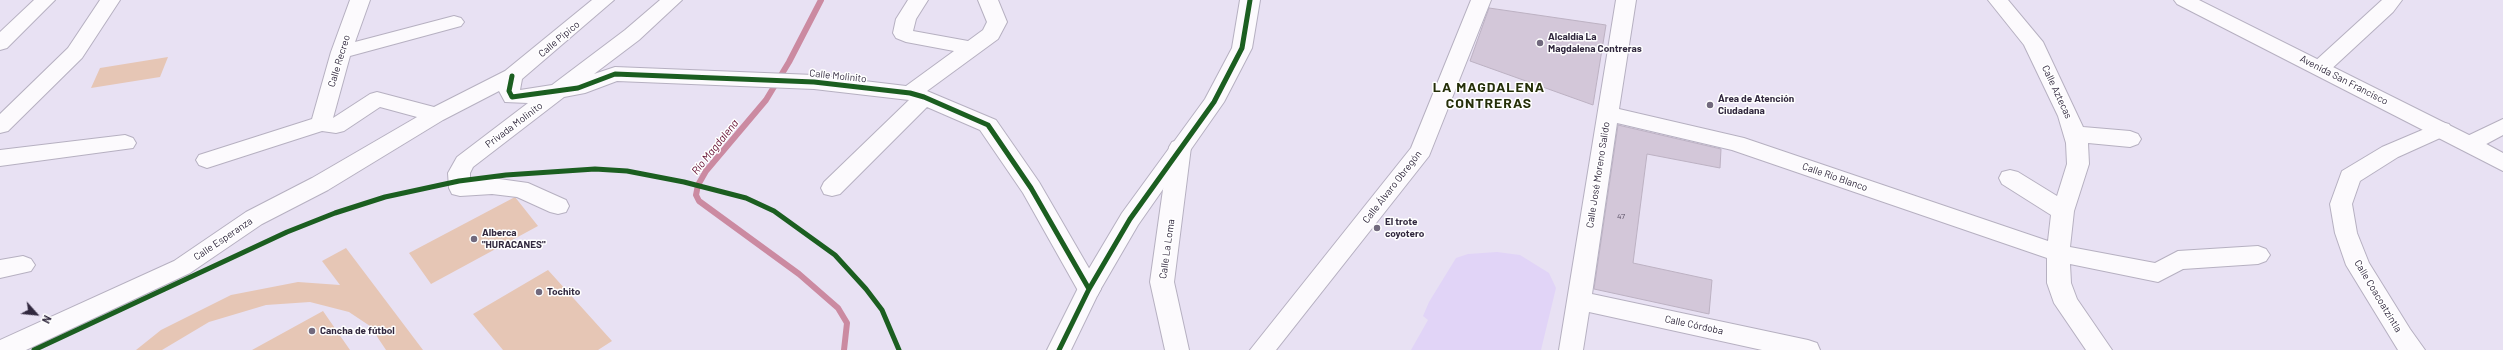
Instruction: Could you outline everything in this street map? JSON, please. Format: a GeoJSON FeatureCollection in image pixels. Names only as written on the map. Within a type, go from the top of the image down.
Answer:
{"type":"FeatureCollection","features":[{"type":"Feature","properties":{"kind":"street"},"geometry":{"type":"LineString","coordinates":[[0,43],[46,0]]}},
{"type":"Feature","properties":{"kind":"street"},"geometry":{"type":"LineString","coordinates":[[0,126],[75,52],[110,0]]}},
{"type":"Feature","properties":{"kind":"street","name":"Calle Recreo"},"geometry":{"type":"LineString","coordinates":[[321,124],[340,52],[360,0]]}},
{"type":"Feature","properties":{"kind":"street","name":"Calle Pipico"},"geometry":{"type":"LineString","coordinates":[[512,76],[604,0]]}},
{"type":"Feature","properties":{"kind":"street","name":"Privada Molinito"},"geometry":{"type":"LineString","coordinates":[[558,206],[520,189],[492,186],[460,188],[459,173],[465,162],[632,35],[672,0]]}},
{"type":"Feature","properties":{"kind":"street"},"geometry":{"type":"LineString","coordinates":[[918,0],[906,19],[903,33],[906,36],[971,48]]}},
{"type":"Feature","properties":{"kind":"street"},"geometry":{"type":"LineString","coordinates":[[832,188],[917,95],[995,29],[996,16],[988,0]]}},
{"type":"Feature","properties":{"kind":"street"},"geometry":{"type":"LineString","coordinates":[[1059,350],[1089,289],[1130,219],[1180,146],[1214,102],[1242,48],[1250,0]]}},
{"type":"Feature","properties":{"kind":"street","name":"Calle Álvaro Obregón"},"geometry":{"type":"LineString","coordinates":[[1262,350],[1421,152],[1481,0]]}},
{"type":"Feature","properties":{"kind":"street","name":"Calle José Moreno Salido"},"geometry":{"type":"LineString","coordinates":[[1571,350],[1580,301],[1626,0]]}},
{"type":"Feature","properties":{"kind":"street","name":"Calle Aztecas"},"geometry":{"type":"LineString","coordinates":[[1998,0],[2033,42],[2069,116],[2074,134],[2078,164],[2063,211],[2058,253],[2059,283],[2066,304],[2100,350]]}},
{"type":"Feature","properties":{"kind":"street","name":"Avenida San Francisco"},"geometry":{"type":"LineString","coordinates":[[2184,0],[2441,129],[2503,163]]}},
{"type":"Feature","properties":{"kind":"street"},"geometry":{"type":"LineString","coordinates":[[2320,68],[2386,8],[2392,0]]}},
{"type":"Feature","properties":{"kind":"street"},"geometry":{"type":"LineString","coordinates":[[340,52],[454,22]]}},
{"type":"Feature","properties":{"kind":"street","name":"Calle Molinito"},"geometry":{"type":"LineString","coordinates":[[512,76],[509,91],[512,97],[558,92],[615,74],[814,82],[917,95],[988,124],[1031,188],[1089,289]]}},
{"type":"Feature","properties":{"kind":"street","name":"Calle Esperanza"},"geometry":{"type":"LineString","coordinates":[[2,350],[182,267],[254,218],[320,184],[436,115],[512,76]]}},
{"type":"Feature","properties":{"kind":"street"},"geometry":{"type":"LineString","coordinates":[[207,160],[321,124],[336,126],[377,99],[436,115]]}},
{"type":"Feature","properties":{"kind":"street","name":"Calle Río Blanco"},"geometry":{"type":"LineString","coordinates":[[1608,114],[1736,143],[2058,253],[2158,273],[2178,260],[2258,255]]}},
{"type":"Feature","properties":{"kind":"street"},"geometry":{"type":"LineString","coordinates":[[2469,144],[2503,126]]}},
{"type":"Feature","properties":{"kind":"street","name":"Calle Coacoatzintla"},"geometry":{"type":"LineString","coordinates":[[2413,350],[2401,336],[2358,265],[2346,233],[2341,204],[2350,177],[2390,152],[2441,129]]}},
{"type":"Feature","properties":{"kind":"street"},"geometry":{"type":"LineString","coordinates":[[2074,134],[2130,139]]}},
{"type":"Feature","properties":{"kind":"street"},"geometry":{"type":"LineString","coordinates":[[0,158],[125,143]]}},
{"type":"Feature","properties":{"kind":"street","name":"Calle La Loma"},"geometry":{"type":"LineString","coordinates":[[1177,350],[1162,282],[1180,146]]}},
{"type":"Feature","properties":{"kind":"street"},"geometry":{"type":"LineString","coordinates":[[2010,178],[2063,211]]}},
{"type":"Feature","properties":{"kind":"street"},"geometry":{"type":"LineString","coordinates":[[0,269],[23,265]]}},
{"type":"Feature","properties":{"kind":"street","name":"Calle Córdoba"},"geometry":{"type":"LineString","coordinates":[[1580,301],[1808,350]]}},
{"type":"Feature","properties":{"kind":"shaded area"},"geometry":{"type":"Polygon","coordinates":[[[168,57],[160,77],[91,88],[100,68],[168,57]]]}},
{"type":"Feature","properties":{"kind":"shaded area","name":"Alberca \"HURACANES\""},"geometry":{"type":"Polygon","coordinates":[[[515,197],[538,226],[431,284],[409,253],[515,197]]]}},
{"type":"Feature","properties":{"kind":"shaded area"},"geometry":{"type":"Polygon","coordinates":[[[346,248],[423,350],[386,350],[370,326],[349,312],[310,302],[266,305],[209,322],[162,350],[136,350],[161,330],[231,295],[298,282],[340,285],[322,261],[346,248]]]}},
{"type":"Feature","properties":{"kind":"shaded area"},"geometry":{"type":"Polygon","coordinates":[[[1497,252],[1520,255],[1549,273],[1556,288],[1541,350],[1411,350],[1428,320],[1423,316],[1429,302],[1456,258],[1468,254],[1497,252]]]}},
{"type":"Feature","properties":{"kind":"shaded area","name":"Tochito"},"geometry":{"type":"Polygon","coordinates":[[[548,270],[612,341],[598,350],[503,350],[473,314],[548,270]]]}},
{"type":"Feature","properties":{"kind":"shaded area","name":"Cancha de fútbol"},"geometry":{"type":"Polygon","coordinates":[[[323,311],[350,350],[252,350],[323,311]]]}},
{"type":"Feature","properties":{"kind":"building","name":"Alcaldía La Magdalena Contreras"},"geometry":{"type":"Polygon","coordinates":[[[1489,8],[1606,25],[1593,105],[1470,61],[1489,8]]]}},
{"type":"Feature","properties":{"kind":"building"},"geometry":{"type":"Polygon","coordinates":[[[1618,125],[1721,149],[1720,168],[1647,154],[1633,263],[1712,280],[1709,314],[1594,289],[1618,125]]]}},
{"type":"Feature","properties":{"kind":"waterway","name":"Río Magdalena"},"geometry":{"type":"LineString","coordinates":[[821,0],[789,62],[766,100],[706,171],[698,185],[696,195],[699,201],[799,274],[838,308],[847,323],[844,350]]}},
{"type":"Feature","properties":{"kind":"cycle path"},"geometry":{"type":"LineString","coordinates":[[1059,350],[1089,289],[1130,219],[1214,102],[1242,48],[1250,0]]}},
{"type":"Feature","properties":{"kind":"cycle path"},"geometry":{"type":"LineString","coordinates":[[512,76],[509,91],[512,97],[523,97],[578,88],[615,74],[814,82],[910,93],[924,97],[988,125],[1031,188],[1089,289]]}},
{"type":"Feature","properties":{"kind":"cycle path"},"geometry":{"type":"LineString","coordinates":[[34,350],[287,232],[335,213],[385,197],[459,181],[506,175],[595,169],[627,171],[684,182],[746,198],[774,211],[835,255],[866,289],[882,310],[899,350]]}},
{"type":"Feature","properties":{"kind":"place","name":"Alcaldía La Magdalena Contreras"},"geometry":{"type":"Point","coordinates":[1540,43]}},
{"type":"Feature","properties":{"kind":"place","name":"Área de Atención Ciudadana"},"geometry":{"type":"Point","coordinates":[1710,105]}},
{"type":"Feature","properties":{"kind":"place","name":"El trote coyotero"},"geometry":{"type":"Point","coordinates":[1377,228]}},
{"type":"Feature","properties":{"kind":"place","name":"Alberca \"HURACANES\""},"geometry":{"type":"Point","coordinates":[474,239]}},
{"type":"Feature","properties":{"kind":"place","name":"Tochito"},"geometry":{"type":"Point","coordinates":[539,292]}},
{"type":"Feature","properties":{"kind":"place","name":"Cancha de fútbol"},"geometry":{"type":"Point","coordinates":[312,331]}},
{"type":"Feature","properties":{"kind":"district","name":"LA MAGDALENA CONTRERAS"},"geometry":{"type":"Point","coordinates":[1489,96]}}]}
